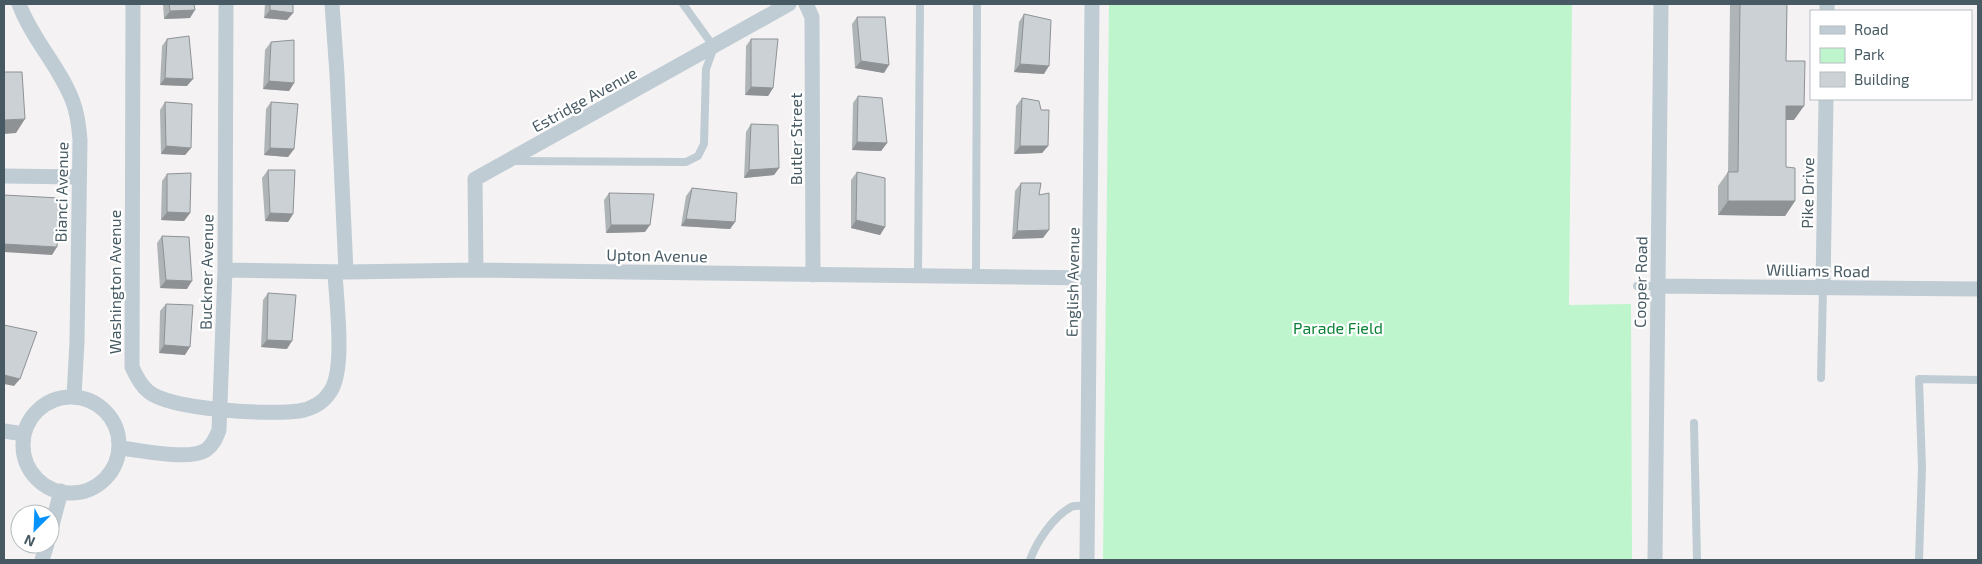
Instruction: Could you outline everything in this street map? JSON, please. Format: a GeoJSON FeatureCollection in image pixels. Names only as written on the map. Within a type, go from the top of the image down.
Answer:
{"type":"FeatureCollection","features":[{"type":"Feature","properties":{"kind":"street","name":"Bianci Avenue"},"geometry":{"type":"LineString","coordinates":[[19,4],[27,22],[64,82],[73,102],[78,120],[80,140],[77,342],[74,396]]}},
{"type":"Feature","properties":{"kind":"street","name":"Washington Avenue"},"geometry":{"type":"LineString","coordinates":[[133,4],[132,367],[138,380],[149,392],[166,400],[221,411],[299,410],[321,404],[331,391],[336,378],[340,272],[338,74],[332,4]]}},
{"type":"Feature","properties":{"kind":"street","name":"Buckner Avenue"},"geometry":{"type":"LineString","coordinates":[[120,448],[184,454],[198,453],[207,450],[215,441],[219,430],[224,270],[226,4]]}},
{"type":"Feature","properties":{"kind":"street","name":"Estridge Avenue"},"geometry":{"type":"LineString","coordinates":[[476,270],[475,179],[789,4]]}},
{"type":"Feature","properties":{"kind":"street","name":"Butler Street"},"geometry":{"type":"LineString","coordinates":[[806,4],[812,16],[813,275]]}},
{"type":"Feature","properties":{"kind":"street","name":"English Avenue"},"geometry":{"type":"LineString","coordinates":[[1087,560],[1092,4]]}},
{"type":"Feature","properties":{"kind":"street","name":"Cooper Road"},"geometry":{"type":"LineString","coordinates":[[1655,560],[1661,4]]}},
{"type":"Feature","properties":{"kind":"street","name":"Pike Drive"},"geometry":{"type":"LineString","coordinates":[[1823,288],[1826,100]]}},
{"type":"Feature","properties":{"kind":"street"},"geometry":{"type":"LineString","coordinates":[[4,176],[79,177]]}},
{"type":"Feature","properties":{"kind":"street","name":"Upton Avenue"},"geometry":{"type":"LineString","coordinates":[[224,270],[340,272],[476,270],[1089,278]]}},
{"type":"Feature","properties":{"kind":"street","name":"Williams Road"},"geometry":{"type":"LineString","coordinates":[[1657,286],[1978,289]]}},
{"type":"Feature","properties":{"kind":"street"},"geometry":{"type":"LineString","coordinates":[[74,396],[93,400],[108,412],[117,429],[120,448],[115,466],[104,481],[88,490],[69,494],[50,488],[35,477],[25,461],[22,442],[27,423],[39,408],[55,398],[74,396]]}},
{"type":"Feature","properties":{"kind":"street"},"geometry":{"type":"LineString","coordinates":[[4,431],[24,434]]}},
{"type":"Feature","properties":{"kind":"street"},"geometry":{"type":"LineString","coordinates":[[58,504],[61,491]]}},
{"type":"Feature","properties":{"kind":"lane"},"geometry":{"type":"LineString","coordinates":[[508,161],[686,162],[698,156],[704,144],[706,69],[714,47],[683,4]]}},
{"type":"Feature","properties":{"kind":"lane"},"geometry":{"type":"LineString","coordinates":[[918,276],[920,4]]}},
{"type":"Feature","properties":{"kind":"lane"},"geometry":{"type":"LineString","coordinates":[[976,277],[977,4]]}},
{"type":"Feature","properties":{"kind":"lane"},"geometry":{"type":"LineString","coordinates":[[1637,286],[1657,286]]}},
{"type":"Feature","properties":{"kind":"lane"},"geometry":{"type":"LineString","coordinates":[[1821,378],[1823,288]]}},
{"type":"Feature","properties":{"kind":"lane"},"geometry":{"type":"LineString","coordinates":[[1919,560],[1922,468],[1918,379],[1978,380]]}},
{"type":"Feature","properties":{"kind":"lane"},"geometry":{"type":"LineString","coordinates":[[1694,422],[1697,560]]}},
{"type":"Feature","properties":{"kind":"lane"},"geometry":{"type":"LineString","coordinates":[[1030,560],[1034,549],[1047,530],[1060,516],[1073,506],[1087,506]]}},
{"type":"Feature","properties":{"kind":"green space","name":"Parade Field"},"geometry":{"type":"Polygon","coordinates":[[[1109,4],[1572,4],[1569,305],[1631,304],[1632,560],[1103,560],[1109,4]]]}},
{"type":"Feature","properties":{"kind":"building"},"geometry":{"type":"Polygon","coordinates":[[[169,4],[194,4],[195,10],[170,11],[169,4]]]}},
{"type":"Feature","properties":{"kind":"building"},"geometry":{"type":"Polygon","coordinates":[[[270,4],[293,4],[293,13],[270,10],[270,4]]]}},
{"type":"Feature","properties":{"kind":"building"},"geometry":{"type":"Polygon","coordinates":[[[1740,4],[1787,4],[1786,61],[1805,61],[1804,106],[1786,106],[1786,167],[1795,168],[1795,201],[1728,201],[1728,172],[1738,172],[1740,4]]]}},
{"type":"Feature","properties":{"kind":"building"},"geometry":{"type":"Polygon","coordinates":[[[1024,14],[1051,20],[1049,66],[1020,64],[1024,14]]]}},
{"type":"Feature","properties":{"kind":"building"},"geometry":{"type":"Polygon","coordinates":[[[857,17],[885,17],[889,65],[861,61],[857,17]]]}},
{"type":"Feature","properties":{"kind":"building"},"geometry":{"type":"Polygon","coordinates":[[[189,36],[193,79],[165,78],[167,39],[189,36]]]}},
{"type":"Feature","properties":{"kind":"building"},"geometry":{"type":"Polygon","coordinates":[[[751,39],[778,39],[773,88],[751,87],[751,39]]]}},
{"type":"Feature","properties":{"kind":"building"},"geometry":{"type":"Polygon","coordinates":[[[294,40],[294,83],[269,81],[271,42],[294,40]]]}},
{"type":"Feature","properties":{"kind":"building"},"geometry":{"type":"Polygon","coordinates":[[[4,72],[22,72],[25,119],[4,120],[4,72]]]}},
{"type":"Feature","properties":{"kind":"building"},"geometry":{"type":"Polygon","coordinates":[[[858,96],[882,98],[887,143],[857,142],[858,96]]]}},
{"type":"Feature","properties":{"kind":"building"},"geometry":{"type":"Polygon","coordinates":[[[1022,98],[1039,101],[1041,110],[1049,110],[1048,146],[1020,146],[1022,98]]]}},
{"type":"Feature","properties":{"kind":"building"},"geometry":{"type":"Polygon","coordinates":[[[165,102],[192,104],[191,148],[166,146],[165,102]]]}},
{"type":"Feature","properties":{"kind":"building"},"geometry":{"type":"Polygon","coordinates":[[[271,102],[298,104],[294,149],[270,148],[271,102]]]}},
{"type":"Feature","properties":{"kind":"building"},"geometry":{"type":"Polygon","coordinates":[[[751,124],[778,125],[779,168],[749,170],[751,124]]]}},
{"type":"Feature","properties":{"kind":"building"},"geometry":{"type":"Polygon","coordinates":[[[268,170],[295,170],[293,214],[270,213],[268,170]]]}},
{"type":"Feature","properties":{"kind":"building"},"geometry":{"type":"Polygon","coordinates":[[[857,172],[885,178],[885,227],[856,220],[857,172]]]}},
{"type":"Feature","properties":{"kind":"building"},"geometry":{"type":"Polygon","coordinates":[[[191,173],[190,213],[167,212],[167,174],[191,173]]]}},
{"type":"Feature","properties":{"kind":"building"},"geometry":{"type":"Polygon","coordinates":[[[1021,183],[1041,183],[1039,195],[1049,193],[1049,230],[1017,231],[1021,183]]]}},
{"type":"Feature","properties":{"kind":"building"},"geometry":{"type":"Polygon","coordinates":[[[692,188],[737,193],[735,222],[686,219],[692,188]]]}},
{"type":"Feature","properties":{"kind":"building"},"geometry":{"type":"Polygon","coordinates":[[[609,193],[654,194],[650,225],[611,225],[609,193]]]}},
{"type":"Feature","properties":{"kind":"building"},"geometry":{"type":"Polygon","coordinates":[[[4,195],[59,198],[57,247],[4,244],[4,195]]]}},
{"type":"Feature","properties":{"kind":"building"},"geometry":{"type":"Polygon","coordinates":[[[162,236],[189,237],[192,281],[166,280],[162,236]]]}},
{"type":"Feature","properties":{"kind":"building"},"geometry":{"type":"Polygon","coordinates":[[[268,293],[296,295],[292,341],[267,340],[268,293]]]}},
{"type":"Feature","properties":{"kind":"building"},"geometry":{"type":"Polygon","coordinates":[[[166,304],[193,305],[190,347],[164,345],[166,304]]]}},
{"type":"Feature","properties":{"kind":"building"},"geometry":{"type":"Polygon","coordinates":[[[4,325],[37,332],[20,379],[4,375],[4,325]]]}}]}
